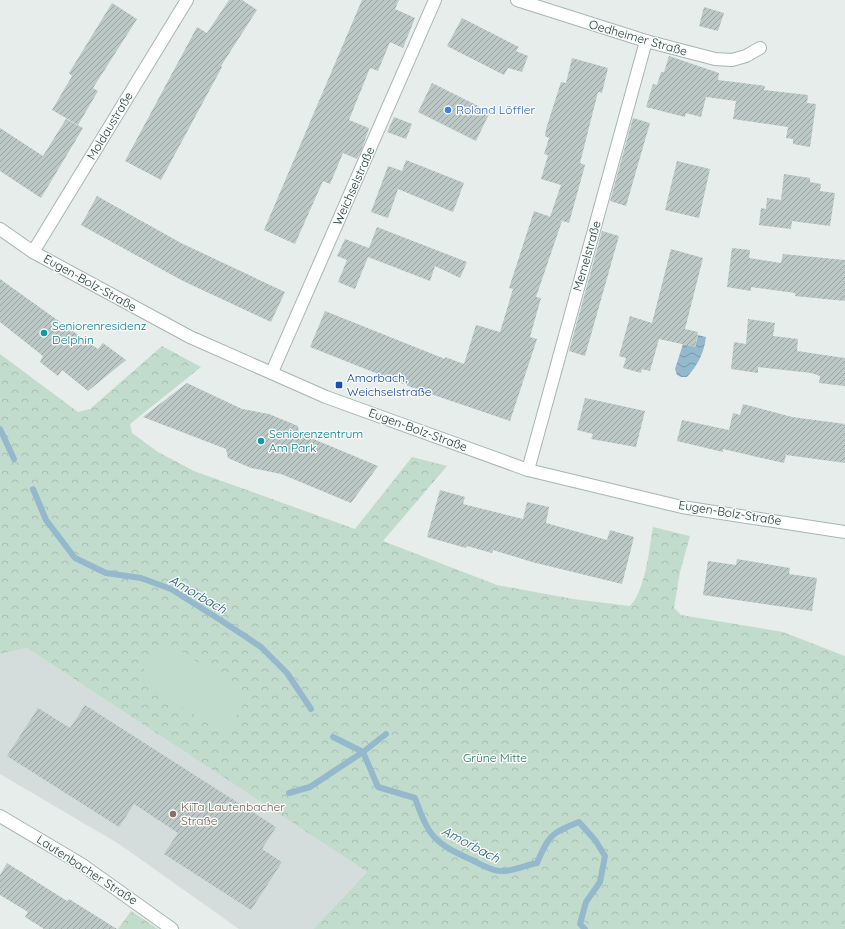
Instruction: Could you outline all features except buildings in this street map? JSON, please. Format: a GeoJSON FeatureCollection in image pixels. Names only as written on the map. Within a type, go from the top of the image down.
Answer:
{"type":"FeatureCollection","features":[{"type":"Feature","properties":{"kind":"street","name":"Moldaustraße"},"geometry":{"type":"LineString","coordinates":[[33,252],[187,0]]}},
{"type":"Feature","properties":{"kind":"street","name":"Weichselstraße"},"geometry":{"type":"LineString","coordinates":[[272,372],[435,0]]}},
{"type":"Feature","properties":{"kind":"street","name":"Oedheimer Straße"},"geometry":{"type":"LineString","coordinates":[[517,0],[646,41],[720,59],[732,60],[746,56],[760,48]]}},
{"type":"Feature","properties":{"kind":"street","name":"Memelstraße"},"geometry":{"type":"LineString","coordinates":[[528,470],[646,41]]}},
{"type":"Feature","properties":{"kind":"street","name":"Eugen-Bolz-Straße"},"geometry":{"type":"LineString","coordinates":[[0,229],[33,252],[190,337],[326,397],[528,470],[682,507],[845,532]]}},
{"type":"Feature","properties":{"kind":"street","name":"Lautenbacher Straße"},"geometry":{"type":"LineString","coordinates":[[0,816],[81,864],[172,929]]}},
{"type":"Feature","properties":{"kind":"shaded area","name":"KiTa Lautenbacher Straße"},"geometry":{"type":"Polygon","coordinates":[[[27,648],[367,872],[313,929],[239,929],[119,844],[0,774],[0,654],[27,648]]]}},
{"type":"Feature","properties":{"kind":"green space","name":"Grüne Mitte"},"geometry":{"type":"Polygon","coordinates":[[[162,346],[201,367],[130,424],[132,433],[158,452],[194,471],[355,529],[412,457],[447,466],[383,541],[497,585],[573,599],[630,606],[640,590],[653,527],[690,536],[680,572],[674,608],[681,615],[783,632],[845,656],[845,929],[313,929],[367,872],[27,648],[0,654],[0,354],[78,412],[90,409],[162,346]]]}},
{"type":"Feature","properties":{"kind":"green space"},"geometry":{"type":"Polygon","coordinates":[[[163,648],[176,648],[249,696],[224,734],[151,687],[145,675],[145,664],[152,656],[163,648]]]}},
{"type":"Feature","properties":{"kind":"green space"},"geometry":{"type":"Polygon","coordinates":[[[131,911],[158,929],[118,929],[131,911]]]}},
{"type":"Feature","properties":{"kind":"water"},"geometry":{"type":"Polygon","coordinates":[[[698,335],[706,337],[702,354],[687,377],[681,377],[677,375],[675,369],[683,344],[695,347],[698,335]]]}},
{"type":"Feature","properties":{"kind":"waterway","name":"Amorbach"},"geometry":{"type":"LineString","coordinates":[[0,429],[14,459]]}},
{"type":"Feature","properties":{"kind":"waterway","name":"Amorbach"},"geometry":{"type":"LineString","coordinates":[[33,489],[46,520],[75,558],[106,573],[141,578],[171,589],[222,621],[261,647],[287,673],[311,709]]}},
{"type":"Feature","properties":{"kind":"waterway"},"geometry":{"type":"LineString","coordinates":[[289,793],[310,787],[363,752],[386,734]]}},
{"type":"Feature","properties":{"kind":"waterway","name":"Amorbach"},"geometry":{"type":"LineString","coordinates":[[333,737],[363,752],[378,787],[415,798],[424,822],[434,837],[441,843],[449,849],[490,869],[505,871],[537,863],[545,846],[552,836],[562,829],[579,822],[595,840],[605,856],[600,882],[586,902],[580,924],[585,929]]}},
{"type":"Feature","properties":{"kind":"place","name":"Roland Löffler"},"geometry":{"type":"Point","coordinates":[448,110]}},
{"type":"Feature","properties":{"kind":"place","name":"Seniorenresidenz Delphin"},"geometry":{"type":"Point","coordinates":[44,333]}},
{"type":"Feature","properties":{"kind":"place","name":"Amorbach, Weichselstraße"},"geometry":{"type":"Point","coordinates":[339,385]}},
{"type":"Feature","properties":{"kind":"place","name":"Seniorenzentrum Am Park"},"geometry":{"type":"Point","coordinates":[261,441]}},
{"type":"Feature","properties":{"kind":"place","name":"KiTa Lautenbacher Straße"},"geometry":{"type":"Point","coordinates":[173,814]}}]}
